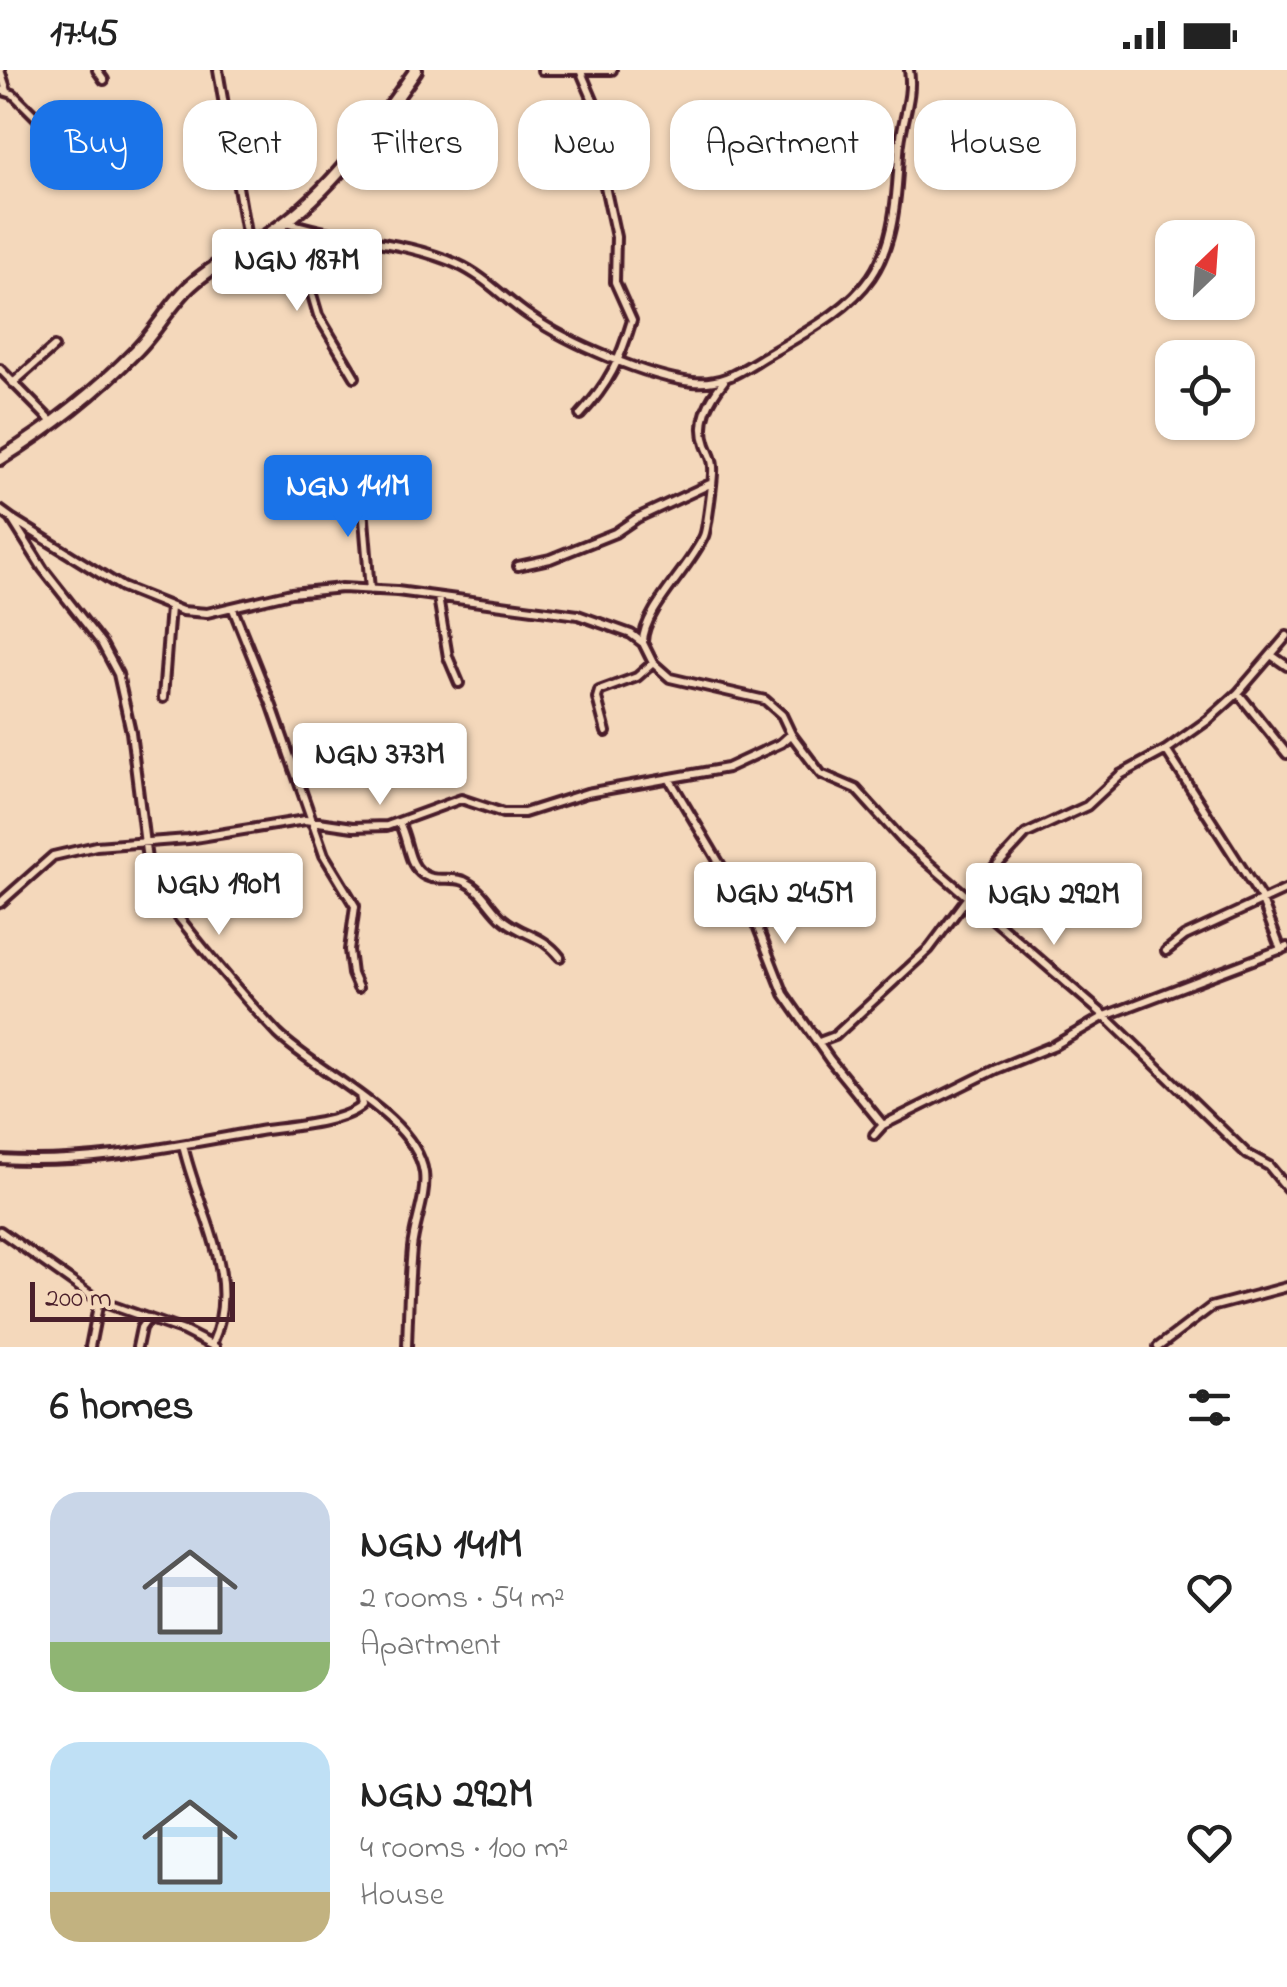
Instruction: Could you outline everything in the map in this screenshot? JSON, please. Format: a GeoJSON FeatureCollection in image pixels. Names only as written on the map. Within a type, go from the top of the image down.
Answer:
{"type":"FeatureCollection","features":[{"type":"Feature","properties":{"kind":"main road"},"geometry":{"type":"LineString","coordinates":[[0,459],[54,424],[140,347],[190,286],[286,222],[327,184],[416,70]]}},
{"type":"Feature","properties":{"kind":"street"},"geometry":{"type":"LineString","coordinates":[[0,70],[4,90],[30,112]]}},
{"type":"Feature","properties":{"kind":"street"},"geometry":{"type":"LineString","coordinates":[[97,70],[104,80]]}},
{"type":"Feature","properties":{"kind":"street"},"geometry":{"type":"LineString","coordinates":[[218,70],[248,244]]}},
{"type":"Feature","properties":{"kind":"street"},"geometry":{"type":"LineString","coordinates":[[542,70],[612,70]]}},
{"type":"Feature","properties":{"kind":"street"},"geometry":{"type":"LineString","coordinates":[[909,70],[897,203],[885,254],[862,290],[818,326],[725,380],[708,407],[702,433],[714,471],[706,532],[645,624],[643,642],[653,664],[670,678],[765,700],[782,715],[821,774],[856,789],[903,841],[1106,1016],[1247,1154],[1269,1166],[1287,1188]]}},
{"type":"Feature","properties":{"kind":"street"},"geometry":{"type":"LineString","coordinates":[[580,72],[601,119],[603,177],[616,237],[614,282],[632,320],[620,360],[580,414]]}},
{"type":"Feature","properties":{"kind":"street"},"geometry":{"type":"LineString","coordinates":[[286,222],[354,240],[422,251],[488,281],[534,320],[620,360],[689,381],[725,380]]}},
{"type":"Feature","properties":{"kind":"street"},"geometry":{"type":"LineString","coordinates":[[269,232],[303,264],[318,315],[355,377]]}},
{"type":"Feature","properties":{"kind":"street"},"geometry":{"type":"LineString","coordinates":[[13,383],[54,347]]}},
{"type":"Feature","properties":{"kind":"street"},"geometry":{"type":"LineString","coordinates":[[0,369],[54,424]]}},
{"type":"Feature","properties":{"kind":"street"},"geometry":{"type":"LineString","coordinates":[[361,484],[370,590]]}},
{"type":"Feature","properties":{"kind":"street"},"geometry":{"type":"LineString","coordinates":[[518,566],[550,559],[615,534],[638,518],[712,484]]}},
{"type":"Feature","properties":{"kind":"street"},"geometry":{"type":"LineString","coordinates":[[0,510],[122,587],[170,607],[208,613],[291,593],[370,590],[578,615],[643,642]]}},
{"type":"Feature","properties":{"kind":"street"},"geometry":{"type":"LineString","coordinates":[[11,518],[43,570],[102,644],[118,674],[131,732],[144,844],[151,876],[158,888],[210,955],[299,1054],[360,1094],[400,1131],[424,1172],[412,1250],[407,1347]]}},
{"type":"Feature","properties":{"kind":"street"},"geometry":{"type":"LineString","coordinates":[[438,597],[448,657],[459,683]]}},
{"type":"Feature","properties":{"kind":"street"},"geometry":{"type":"LineString","coordinates":[[163,698],[170,607]]}},
{"type":"Feature","properties":{"kind":"street"},"geometry":{"type":"LineString","coordinates":[[233,610],[252,652],[324,855],[355,906],[349,950],[358,988]]}},
{"type":"Feature","properties":{"kind":"street"},"geometry":{"type":"LineString","coordinates":[[819,1042],[834,1036],[929,949],[968,898],[1026,834],[1087,806],[1120,776],[1208,720],[1238,693],[1287,636]]}},
{"type":"Feature","properties":{"kind":"street"},"geometry":{"type":"LineString","coordinates":[[1270,655],[1287,666]]}},
{"type":"Feature","properties":{"kind":"street"},"geometry":{"type":"LineString","coordinates":[[606,732],[597,698],[599,691],[637,676],[653,664]]}},
{"type":"Feature","properties":{"kind":"street"},"geometry":{"type":"LineString","coordinates":[[1238,693],[1287,754]]}},
{"type":"Feature","properties":{"kind":"street"},"geometry":{"type":"LineString","coordinates":[[0,903],[53,856],[110,843],[144,844],[312,820],[353,827],[399,823],[461,799],[514,814],[588,793],[726,768],[791,734]]}},
{"type":"Feature","properties":{"kind":"street"},"geometry":{"type":"LineString","coordinates":[[874,1135],[883,1125],[1054,1045],[1106,1016],[1284,948],[1261,898],[1166,750]]}},
{"type":"Feature","properties":{"kind":"street"},"geometry":{"type":"LineString","coordinates":[[670,780],[758,928],[784,994],[883,1125]]}},
{"type":"Feature","properties":{"kind":"street"},"geometry":{"type":"LineString","coordinates":[[399,823],[413,864],[422,874],[434,879],[455,878],[473,886],[499,916],[548,943],[560,958]]}},
{"type":"Feature","properties":{"kind":"street"},"geometry":{"type":"LineString","coordinates":[[1166,951],[1186,936],[1287,888]]}},
{"type":"Feature","properties":{"kind":"street"},"geometry":{"type":"LineString","coordinates":[[0,1160],[91,1156],[183,1145],[313,1122],[356,1111],[362,1105],[360,1094]]}},
{"type":"Feature","properties":{"kind":"street"},"geometry":{"type":"LineString","coordinates":[[0,1231],[100,1301],[213,1346],[221,1270],[183,1145]]}},
{"type":"Feature","properties":{"kind":"street"},"geometry":{"type":"LineString","coordinates":[[1158,1347],[1211,1308],[1287,1287]]}},
{"type":"Feature","properties":{"kind":"street"},"geometry":{"type":"LineString","coordinates":[[90,1347],[100,1301]]}},
{"type":"Feature","properties":{"kind":"street"},"geometry":{"type":"LineString","coordinates":[[137,1347],[148,1318]]}}]}
